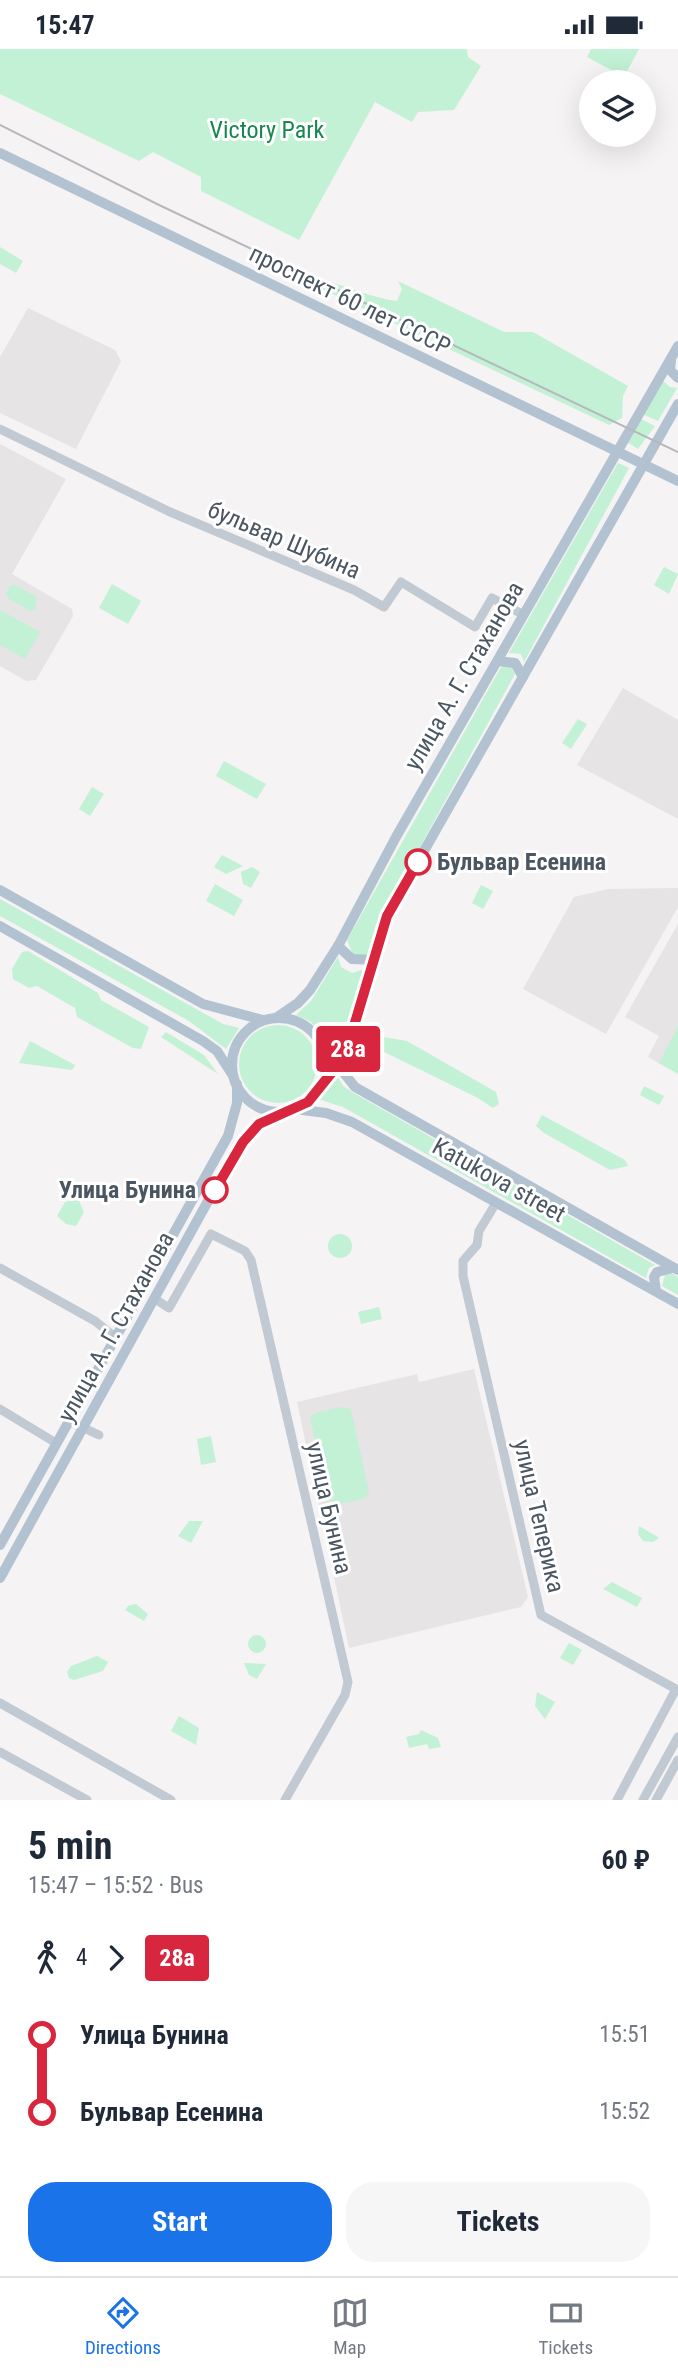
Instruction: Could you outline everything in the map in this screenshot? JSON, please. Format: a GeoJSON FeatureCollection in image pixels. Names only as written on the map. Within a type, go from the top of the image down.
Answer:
{"type":"FeatureCollection","features":[{"type":"Feature","properties":{"kind":"main road","name":"проспект 60 лет СССР"},"geometry":{"type":"LineString","coordinates":[[1,154],[678,481]]}},
{"type":"Feature","properties":{"kind":"main road","name":"улица А. Г. Стаханова"},"geometry":{"type":"LineString","coordinates":[[276,1018],[304,997],[338,946],[396,837],[678,346]]}},
{"type":"Feature","properties":{"kind":"main road"},"geometry":{"type":"LineString","coordinates":[[671,358],[670,370],[678,378]]}},
{"type":"Feature","properties":{"kind":"main road"},"geometry":{"type":"LineString","coordinates":[[0,926],[203,1041],[217,1051],[235,1080],[256,1105],[289,1110],[308,1102],[345,1056],[387,916],[678,404]]}},
{"type":"Feature","properties":{"kind":"main road"},"geometry":{"type":"LineString","coordinates":[[498,661],[515,663],[523,677]]}},
{"type":"Feature","properties":{"kind":"main road"},"geometry":{"type":"LineString","coordinates":[[0,890],[203,1004],[264,1020]]}},
{"type":"Feature","properties":{"kind":"main road"},"geometry":{"type":"LineString","coordinates":[[338,946],[352,959],[375,960]]}},
{"type":"Feature","properties":{"kind":"main road"},"geometry":{"type":"LineString","coordinates":[[235,1080],[234,1053],[244,1033],[264,1020],[276,1018],[305,1025],[323,1047],[326,1058],[324,1080]]}},
{"type":"Feature","properties":{"kind":"main road","name":"Katukova street"},"geometry":{"type":"LineString","coordinates":[[323,1047],[348,1080],[368,1095],[676,1269]]}},
{"type":"Feature","properties":{"kind":"main road"},"geometry":{"type":"LineString","coordinates":[[345,1056],[348,1080]]}},
{"type":"Feature","properties":{"kind":"main road","name":"улица А. Г. Стаханова"},"geometry":{"type":"LineString","coordinates":[[0,1545],[228,1136],[237,1103],[235,1080]]}},
{"type":"Feature","properties":{"kind":"main road","name":"улица А. Г. Стаханова"},"geometry":{"type":"LineString","coordinates":[[0,1578],[243,1142],[259,1124],[289,1110]]}},
{"type":"Feature","properties":{"kind":"main road","name":"Katukova street"},"geometry":{"type":"LineString","coordinates":[[289,1110],[326,1113],[352,1122],[678,1304]]}},
{"type":"Feature","properties":{"kind":"main road"},"geometry":{"type":"LineString","coordinates":[[656,1291],[654,1277],[657,1272],[676,1269]]}},
{"type":"Feature","properties":{"kind":"street","name":"бульвар Шубина"},"geometry":{"type":"LineString","coordinates":[[0,429],[168,511],[354,590],[384,607],[401,582],[474,627],[492,598],[524,615]]}},
{"type":"Feature","properties":{"kind":"street","name":"улица Теперика"},"geometry":{"type":"LineString","coordinates":[[496,1203],[479,1231],[477,1245],[463,1261],[463,1276],[541,1615],[677,1687],[617,1800]]}},
{"type":"Feature","properties":{"kind":"street","name":"улица Бунина"},"geometry":{"type":"LineString","coordinates":[[155,1299],[169,1308],[211,1234],[245,1251],[251,1260],[348,1682],[345,1695],[285,1800]]}},
{"type":"Feature","properties":{"kind":"street"},"geometry":{"type":"LineString","coordinates":[[0,1268],[95,1321],[116,1338]]}},
{"type":"Feature","properties":{"kind":"street"},"geometry":{"type":"LineString","coordinates":[[0,1409],[56,1443]]}},
{"type":"Feature","properties":{"kind":"street"},"geometry":{"type":"LineString","coordinates":[[84,1428],[99,1435]]}},
{"type":"Feature","properties":{"kind":"street"},"geometry":{"type":"LineString","coordinates":[[0,1703],[171,1800]]}},
{"type":"Feature","properties":{"kind":"street"},"geometry":{"type":"LineString","coordinates":[[643,1800],[678,1737]]}},
{"type":"Feature","properties":{"kind":"street"},"geometry":{"type":"LineString","coordinates":[[0,1752],[86,1800]]}},
{"type":"Feature","properties":{"kind":"street"},"geometry":{"type":"LineString","coordinates":[[656,1800],[678,1760]]}},
{"type":"Feature","properties":{"kind":"shaded area"},"geometry":{"type":"Polygon","coordinates":[[[28,308],[115,350],[121,361],[76,449],[0,413],[0,357],[28,308]]]}},
{"type":"Feature","properties":{"kind":"shaded area"},"geometry":{"type":"Polygon","coordinates":[[[0,444],[66,479],[12,574],[72,609],[73,616],[36,680],[26,681],[0,666],[0,444]]]}},
{"type":"Feature","properties":{"kind":"shaded area"},"geometry":{"type":"Polygon","coordinates":[[[623,688],[678,720],[678,819],[577,765],[623,688]]]}},
{"type":"Feature","properties":{"kind":"shaded area"},"geometry":{"type":"Polygon","coordinates":[[[678,888],[678,907],[606,1034],[523,989],[574,897],[608,889],[678,888]]]}},
{"type":"Feature","properties":{"kind":"shaded area"},"geometry":{"type":"Polygon","coordinates":[[[678,924],[678,1074],[648,1057],[659,1036],[625,1017],[678,924]]]}},
{"type":"Feature","properties":{"kind":"shaded area"},"geometry":{"type":"Polygon","coordinates":[[[474,1369],[528,1597],[521,1607],[349,1648],[297,1402],[417,1374],[419,1382],[474,1369]]]}},
{"type":"Feature","properties":{"kind":"green space","name":"Victory Park"},"geometry":{"type":"Polygon","coordinates":[[[0,49],[467,49],[468,57],[481,66],[454,110],[418,112],[412,122],[375,102],[299,240],[201,191],[201,177],[153,152],[139,161],[0,94],[0,49]]]}},
{"type":"Feature","properties":{"kind":"green space"},"geometry":{"type":"Polygon","coordinates":[[[591,49],[639,49],[628,70],[611,70],[587,57],[591,49]]]}},
{"type":"Feature","properties":{"kind":"green space"},"geometry":{"type":"Polygon","coordinates":[[[0,247],[23,261],[16,273],[0,264],[0,247]]]}},
{"type":"Feature","properties":{"kind":"green space"},"geometry":{"type":"Polygon","coordinates":[[[324,281],[397,301],[402,289],[398,281],[504,332],[533,332],[628,386],[623,396],[622,418],[609,425],[320,288],[324,281]]]}},
{"type":"Feature","properties":{"kind":"green space"},"geometry":{"type":"Polygon","coordinates":[[[662,380],[670,387],[677,388],[658,421],[642,414],[662,380]]]}},
{"type":"Feature","properties":{"kind":"green space"},"geometry":{"type":"Polygon","coordinates":[[[639,418],[655,426],[638,449],[627,442],[639,418]]]}},
{"type":"Feature","properties":{"kind":"green space"},"geometry":{"type":"Polygon","coordinates":[[[618,463],[629,468],[524,662],[521,654],[509,653],[618,463]]]}},
{"type":"Feature","properties":{"kind":"green space"},"geometry":{"type":"Polygon","coordinates":[[[664,567],[678,574],[669,594],[654,585],[664,567]]]}},
{"type":"Feature","properties":{"kind":"green space"},"geometry":{"type":"Polygon","coordinates":[[[112,584],[141,601],[128,624],[99,608],[112,584]]]}},
{"type":"Feature","properties":{"kind":"green space"},"geometry":{"type":"Polygon","coordinates":[[[10,585],[37,597],[35,609],[30,611],[9,599],[6,594],[10,585]]]}},
{"type":"Feature","properties":{"kind":"green space"},"geometry":{"type":"Polygon","coordinates":[[[0,610],[40,632],[25,659],[0,645],[0,610]]]}},
{"type":"Feature","properties":{"kind":"green space"},"geometry":{"type":"Polygon","coordinates":[[[507,665],[515,674],[387,907],[373,949],[367,956],[353,955],[347,940],[501,667],[507,665]]]}},
{"type":"Feature","properties":{"kind":"green space"},"geometry":{"type":"Polygon","coordinates":[[[578,719],[587,724],[571,749],[562,743],[578,719]]]}},
{"type":"Feature","properties":{"kind":"green space"},"geometry":{"type":"Polygon","coordinates":[[[224,761],[266,784],[257,799],[216,776],[224,761]]]}},
{"type":"Feature","properties":{"kind":"green space"},"geometry":{"type":"Polygon","coordinates":[[[92,787],[104,794],[90,816],[79,809],[92,787]]]}},
{"type":"Feature","properties":{"kind":"green space"},"geometry":{"type":"Polygon","coordinates":[[[222,855],[243,866],[226,874],[214,867],[222,855]]]}},
{"type":"Feature","properties":{"kind":"green space"},"geometry":{"type":"Polygon","coordinates":[[[252,867],[260,872],[251,888],[243,884],[241,872],[252,867]]]}},
{"type":"Feature","properties":{"kind":"green space"},"geometry":{"type":"Polygon","coordinates":[[[215,884],[243,900],[234,916],[206,901],[215,884]]]}},
{"type":"Feature","properties":{"kind":"green space"},"geometry":{"type":"Polygon","coordinates":[[[481,885],[493,891],[483,909],[472,903],[481,885]]]}},
{"type":"Feature","properties":{"kind":"green space"},"geometry":{"type":"Polygon","coordinates":[[[0,899],[223,1024],[239,1028],[226,1049],[189,1021],[0,916],[0,899]]]}},
{"type":"Feature","properties":{"kind":"green space"},"geometry":{"type":"Polygon","coordinates":[[[28,951],[98,993],[101,1000],[149,1027],[141,1049],[133,1048],[77,1017],[75,1008],[37,986],[29,988],[13,979],[12,969],[22,952],[28,951]]]}},
{"type":"Feature","properties":{"kind":"green space"},"geometry":{"type":"Polygon","coordinates":[[[338,957],[341,967],[352,973],[368,968],[344,1049],[337,1061],[331,1048],[311,1022],[296,1015],[311,1001],[338,957]]]}},
{"type":"Feature","properties":{"kind":"green space"},"geometry":{"type":"Polygon","coordinates":[[[278,1025],[293,1028],[310,1042],[317,1064],[314,1079],[300,1096],[278,1103],[263,1100],[246,1086],[239,1064],[242,1049],[256,1032],[278,1025]]]}},
{"type":"Feature","properties":{"kind":"green space"},"geometry":{"type":"Polygon","coordinates":[[[678,1026],[678,1074],[659,1063],[678,1026]]]}},
{"type":"Feature","properties":{"kind":"green space"},"geometry":{"type":"Polygon","coordinates":[[[166,1032],[204,1055],[218,1074],[161,1037],[166,1032]]]}},
{"type":"Feature","properties":{"kind":"green space"},"geometry":{"type":"Polygon","coordinates":[[[371,1035],[407,1041],[496,1092],[499,1104],[493,1108],[374,1047],[369,1042],[371,1035]]]}},
{"type":"Feature","properties":{"kind":"green space"},"geometry":{"type":"Polygon","coordinates":[[[30,1041],[75,1065],[72,1070],[19,1063],[30,1041]]]}},
{"type":"Feature","properties":{"kind":"green space"},"geometry":{"type":"Polygon","coordinates":[[[338,1077],[343,1086],[352,1092],[655,1265],[649,1268],[646,1278],[343,1107],[318,1099],[338,1077]]]}},
{"type":"Feature","properties":{"kind":"green space"},"geometry":{"type":"Polygon","coordinates":[[[644,1086],[664,1096],[659,1105],[640,1095],[644,1086]]]}},
{"type":"Feature","properties":{"kind":"green space"},"geometry":{"type":"Polygon","coordinates":[[[542,1115],[625,1160],[628,1166],[610,1170],[544,1133],[536,1126],[542,1115]]]}},
{"type":"Feature","properties":{"kind":"green space"},"geometry":{"type":"Polygon","coordinates":[[[78,1199],[84,1212],[76,1226],[66,1224],[57,1216],[65,1202],[78,1199]]]}},
{"type":"Feature","properties":{"kind":"green space"},"geometry":{"type":"Polygon","coordinates":[[[340,1234],[348,1238],[352,1246],[348,1254],[340,1258],[332,1254],[328,1246],[332,1238],[340,1234]]]}},
{"type":"Feature","properties":{"kind":"green space"},"geometry":{"type":"Polygon","coordinates":[[[671,1273],[678,1277],[678,1295],[662,1286],[665,1275],[671,1273]]]}},
{"type":"Feature","properties":{"kind":"green space"},"geometry":{"type":"Polygon","coordinates":[[[379,1307],[382,1319],[361,1324],[358,1312],[379,1307]]]}},
{"type":"Feature","properties":{"kind":"green space"},"geometry":{"type":"Polygon","coordinates":[[[342,1407],[351,1409],[369,1492],[364,1499],[338,1504],[328,1500],[310,1417],[318,1412],[342,1407]]]}},
{"type":"Feature","properties":{"kind":"green space"},"geometry":{"type":"Polygon","coordinates":[[[211,1436],[216,1462],[201,1465],[197,1439],[211,1436]]]}},
{"type":"Feature","properties":{"kind":"green space"},"geometry":{"type":"Polygon","coordinates":[[[189,1521],[203,1521],[191,1543],[178,1536],[189,1521]]]}},
{"type":"Feature","properties":{"kind":"green space"},"geometry":{"type":"Polygon","coordinates":[[[639,1526],[659,1538],[653,1542],[643,1541],[638,1534],[639,1526]]]}},
{"type":"Feature","properties":{"kind":"green space"},"geometry":{"type":"Polygon","coordinates":[[[612,1582],[642,1598],[637,1607],[603,1589],[612,1582]]]}},
{"type":"Feature","properties":{"kind":"green space"},"geometry":{"type":"Polygon","coordinates":[[[136,1604],[148,1614],[144,1621],[125,1610],[129,1605],[136,1604]]]}},
{"type":"Feature","properties":{"kind":"green space"},"geometry":{"type":"Polygon","coordinates":[[[257,1635],[263,1638],[266,1644],[263,1650],[257,1653],[251,1650],[248,1644],[251,1638],[257,1635]]]}},
{"type":"Feature","properties":{"kind":"green space"},"geometry":{"type":"Polygon","coordinates":[[[569,1643],[582,1650],[573,1665],[560,1658],[569,1643]]]}},
{"type":"Feature","properties":{"kind":"green space"},"geometry":{"type":"Polygon","coordinates":[[[97,1656],[108,1662],[103,1671],[74,1680],[69,1678],[67,1672],[71,1666],[97,1656]]]}},
{"type":"Feature","properties":{"kind":"green space"},"geometry":{"type":"Polygon","coordinates":[[[244,1663],[266,1664],[257,1679],[249,1675],[244,1663]]]}},
{"type":"Feature","properties":{"kind":"green space"},"geometry":{"type":"Polygon","coordinates":[[[537,1692],[555,1702],[545,1719],[535,1706],[537,1692]]]}},
{"type":"Feature","properties":{"kind":"green space"},"geometry":{"type":"Polygon","coordinates":[[[179,1716],[199,1728],[196,1745],[171,1731],[179,1716]]]}},
{"type":"Feature","properties":{"kind":"green space"},"geometry":{"type":"Polygon","coordinates":[[[421,1730],[438,1738],[441,1747],[429,1749],[427,1744],[409,1748],[406,1737],[419,1734],[421,1730]]]}},
{"type":"Feature","properties":{"kind":"tram line"},"geometry":{"type":"LineString","coordinates":[[0,125],[157,204],[678,452]]}},
{"type":"Feature","properties":{"kind":"bus line","name":"28а"},"geometry":{"type":"LineString","coordinates":[[215,1190],[243,1142],[259,1124],[308,1102],[345,1056],[387,916],[418,862]]}},
{"type":"Feature","properties":{"kind":"place","name":"Бульвар Есенина"},"geometry":{"type":"Point","coordinates":[418,862]}},
{"type":"Feature","properties":{"kind":"place","name":"Улица Бунина"},"geometry":{"type":"Point","coordinates":[215,1190]}}]}
